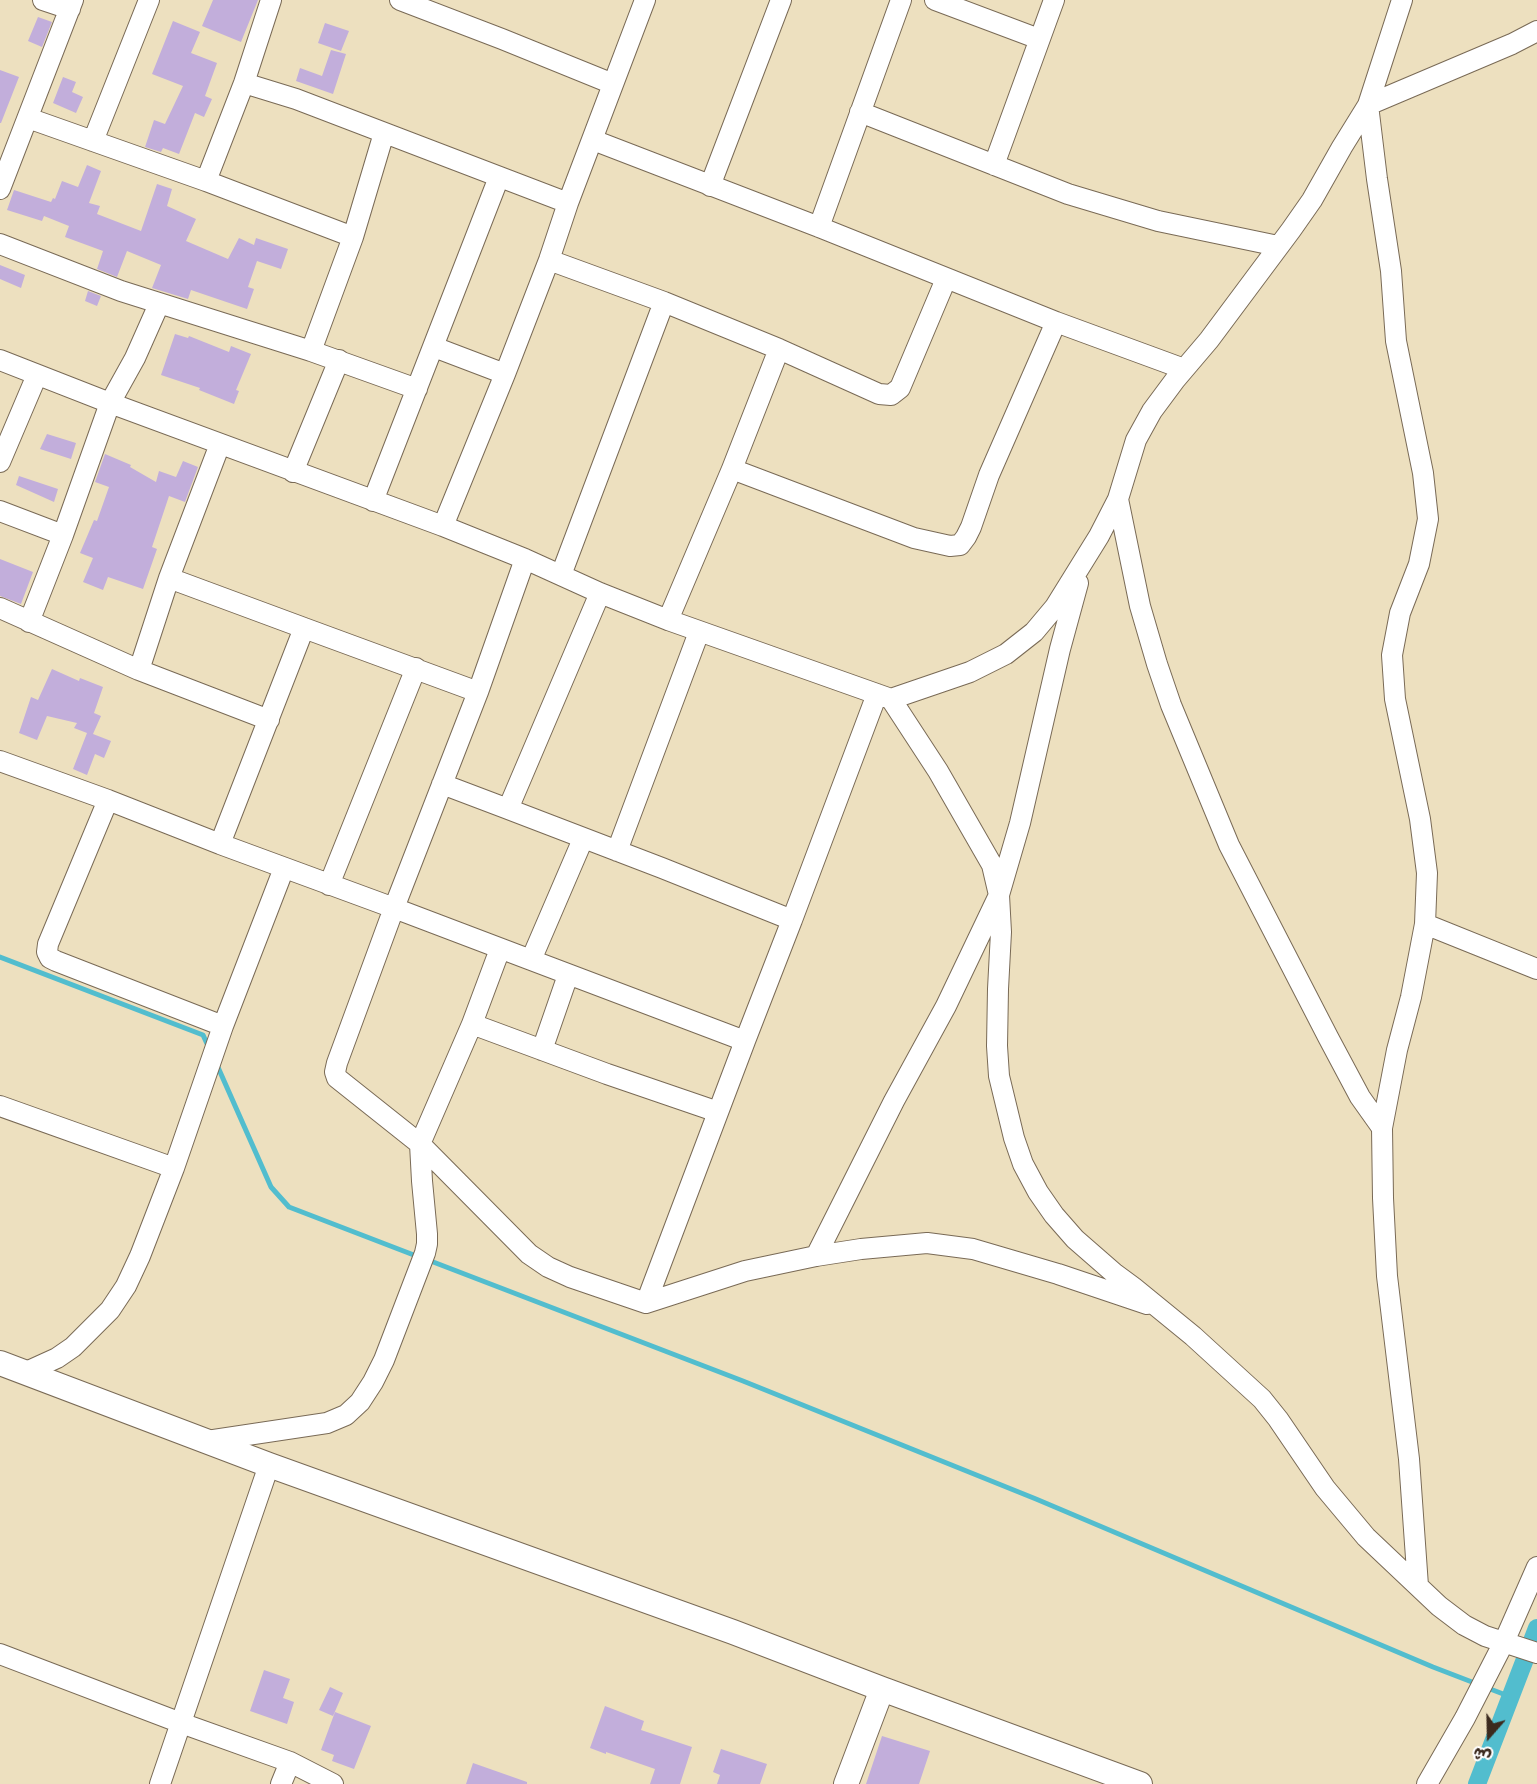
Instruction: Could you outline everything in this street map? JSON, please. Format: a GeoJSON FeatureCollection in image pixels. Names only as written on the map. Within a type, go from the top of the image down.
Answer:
{"type":"FeatureCollection","features":[{"type":"Feature","properties":{"kind":"street"},"geometry":{"type":"LineString","coordinates":[[0,189],[72,5],[43,0]]}},
{"type":"Feature","properties":{"kind":"street"},"geometry":{"type":"LineString","coordinates":[[93,141],[149,0]]}},
{"type":"Feature","properties":{"kind":"street"},"geometry":{"type":"LineString","coordinates":[[206,181],[244,83],[272,0]]}},
{"type":"Feature","properties":{"kind":"street"},"geometry":{"type":"LineString","coordinates":[[400,0],[613,84]]}},
{"type":"Feature","properties":{"kind":"street"},"geometry":{"type":"LineString","coordinates":[[710,186],[780,0]]}},
{"type":"Feature","properties":{"kind":"street"},"geometry":{"type":"LineString","coordinates":[[819,227],[901,0]]}},
{"type":"Feature","properties":{"kind":"street"},"geometry":{"type":"LineString","coordinates":[[935,0],[1039,39]]}},
{"type":"Feature","properties":{"kind":"street"},"geometry":{"type":"LineString","coordinates":[[994,165],[1054,0]]}},
{"type":"Feature","properties":{"kind":"street"},"geometry":{"type":"LineString","coordinates":[[884,697],[970,672],[1006,654],[1034,632],[1055,607],[1118,499],[1136,440],[1152,411],[1209,340],[1312,200],[1368,105],[1402,0]]}},
{"type":"Feature","properties":{"kind":"street"},"geometry":{"type":"LineString","coordinates":[[443,526],[549,260],[567,203],[593,140],[642,1]]}},
{"type":"Feature","properties":{"kind":"street"},"geometry":{"type":"LineString","coordinates":[[1368,105],[1512,44],[1537,31]]}},
{"type":"Feature","properties":{"kind":"street"},"geometry":{"type":"LineString","coordinates":[[244,83],[296,99],[567,203]]}},
{"type":"Feature","properties":{"kind":"street"},"geometry":{"type":"LineString","coordinates":[[1368,105],[1391,271],[1396,341],[1423,473],[1428,519],[1419,564],[1400,613],[1392,655],[1395,699],[1421,830],[1426,873],[1425,924],[1382,1128],[1387,1276],[1409,1459],[1418,1586]]}},
{"type":"Feature","properties":{"kind":"street"},"geometry":{"type":"LineString","coordinates":[[860,112],[1068,194],[1158,221],[1278,246]]}},
{"type":"Feature","properties":{"kind":"street"},"geometry":{"type":"LineString","coordinates":[[28,118],[206,181],[352,237]]}},
{"type":"Feature","properties":{"kind":"street"},"geometry":{"type":"LineString","coordinates":[[311,351],[352,237],[384,133]]}},
{"type":"Feature","properties":{"kind":"street"},"geometry":{"type":"LineString","coordinates":[[593,140],[1056,322],[1184,369]]}},
{"type":"Feature","properties":{"kind":"street"},"geometry":{"type":"LineString","coordinates":[[373,501],[499,177]]}},
{"type":"Feature","properties":{"kind":"street"},"geometry":{"type":"LineString","coordinates":[[0,244],[121,291],[339,360],[417,389]]}},
{"type":"Feature","properties":{"kind":"street"},"geometry":{"type":"LineString","coordinates":[[549,260],[664,302],[879,394],[891,395],[900,388],[946,279]]}},
{"type":"Feature","properties":{"kind":"street"},"geometry":{"type":"LineString","coordinates":[[561,575],[664,302]]}},
{"type":"Feature","properties":{"kind":"street"},"geometry":{"type":"LineString","coordinates":[[29,622],[111,403],[135,358],[159,304]]}},
{"type":"Feature","properties":{"kind":"street"},"geometry":{"type":"LineString","coordinates":[[732,469],[914,538],[950,546],[960,545],[971,527],[989,475],[1056,322]]}},
{"type":"Feature","properties":{"kind":"street"},"geometry":{"type":"LineString","coordinates":[[434,347],[505,374]]}},
{"type":"Feature","properties":{"kind":"street"},"geometry":{"type":"LineString","coordinates":[[668,620],[779,350]]}},
{"type":"Feature","properties":{"kind":"street"},"geometry":{"type":"LineString","coordinates":[[0,360],[293,472],[443,526],[525,559],[600,593],[699,632],[884,697],[938,771],[992,865],[999,895],[1001,932],[998,1000],[999,1076],[1006,1109],[1023,1164],[1038,1192],[1075,1239],[1114,1274],[1161,1308],[1262,1400],[1278,1419],[1325,1488],[1366,1537],[1418,1586],[1464,1625],[1485,1636],[1537,1653]]}},
{"type":"Feature","properties":{"kind":"street"},"geometry":{"type":"LineString","coordinates":[[293,472],[339,360]]}},
{"type":"Feature","properties":{"kind":"street"},"geometry":{"type":"LineString","coordinates":[[0,462],[37,375]]}},
{"type":"Feature","properties":{"kind":"street"},"geometry":{"type":"LineString","coordinates":[[139,670],[169,578],[220,444]]}},
{"type":"Feature","properties":{"kind":"street"},"geometry":{"type":"LineString","coordinates":[[1118,499],[1140,606],[1157,664],[1170,705],[1224,834],[1328,1038],[1360,1097],[1382,1128]]}},
{"type":"Feature","properties":{"kind":"street"},"geometry":{"type":"LineString","coordinates":[[0,511],[63,535]]}},
{"type":"Feature","properties":{"kind":"street"},"geometry":{"type":"LineString","coordinates":[[525,559],[478,692],[337,1063],[335,1072],[337,1078],[420,1144],[529,1254],[548,1267],[570,1277],[646,1303],[744,1271],[861,1249],[927,1243],[973,1249],[1161,1308]]}},
{"type":"Feature","properties":{"kind":"street"},"geometry":{"type":"LineString","coordinates":[[816,1256],[894,1101],[946,1006],[999,895],[1020,823],[1059,649],[1084,560]]}},
{"type":"Feature","properties":{"kind":"street"},"geometry":{"type":"LineString","coordinates":[[169,578],[478,692]]}},
{"type":"Feature","properties":{"kind":"street"},"geometry":{"type":"LineString","coordinates":[[508,809],[600,593]]}},
{"type":"Feature","properties":{"kind":"street"},"geometry":{"type":"LineString","coordinates":[[0,608],[139,670],[269,720]]}},
{"type":"Feature","properties":{"kind":"street"},"geometry":{"type":"LineString","coordinates":[[220,844],[304,628]]}},
{"type":"Feature","properties":{"kind":"street"},"geometry":{"type":"LineString","coordinates":[[617,851],[699,632]]}},
{"type":"Feature","properties":{"kind":"street"},"geometry":{"type":"LineString","coordinates":[[329,885],[416,668]]}},
{"type":"Feature","properties":{"kind":"street"},"geometry":{"type":"LineString","coordinates":[[646,1303],[792,920],[884,697]]}},
{"type":"Feature","properties":{"kind":"street"},"geometry":{"type":"LineString","coordinates":[[0,760],[745,1041]]}},
{"type":"Feature","properties":{"kind":"street"},"geometry":{"type":"LineString","coordinates":[[442,784],[792,920]]}},
{"type":"Feature","properties":{"kind":"street"},"geometry":{"type":"LineString","coordinates":[[108,800],[48,944],[47,952],[50,958],[223,1026]]}},
{"type":"Feature","properties":{"kind":"street"},"geometry":{"type":"LineString","coordinates":[[531,960],[583,839]]}},
{"type":"Feature","properties":{"kind":"street"},"geometry":{"type":"LineString","coordinates":[[24,1373],[57,1358],[73,1347],[110,1310],[126,1286],[174,1168],[223,1026],[284,868]]}},
{"type":"Feature","properties":{"kind":"street"},"geometry":{"type":"LineString","coordinates":[[1425,924],[1537,969]]}},
{"type":"Feature","properties":{"kind":"street"},"geometry":{"type":"LineString","coordinates":[[207,1441],[327,1423],[346,1415],[360,1402],[373,1382],[384,1360],[425,1253],[427,1234],[420,1144],[472,1024],[500,949]]}},
{"type":"Feature","properties":{"kind":"street"},"geometry":{"type":"LineString","coordinates":[[542,1050],[568,975]]}},
{"type":"Feature","properties":{"kind":"street"},"geometry":{"type":"LineString","coordinates":[[472,1024],[718,1112]]}},
{"type":"Feature","properties":{"kind":"street"},"geometry":{"type":"LineString","coordinates":[[0,1106],[174,1168]]}},
{"type":"Feature","properties":{"kind":"street"},"geometry":{"type":"LineString","coordinates":[[0,1364],[722,1628],[1140,1784]]}},
{"type":"Feature","properties":{"kind":"street"},"geometry":{"type":"LineString","coordinates":[[160,1784],[269,1464]]}},
{"type":"Feature","properties":{"kind":"street"},"geometry":{"type":"LineString","coordinates":[[1427,1784],[1510,1644],[1537,1567]]}},
{"type":"Feature","properties":{"kind":"street"},"geometry":{"type":"LineString","coordinates":[[0,1654],[290,1762],[333,1784]]}},
{"type":"Feature","properties":{"kind":"street"},"geometry":{"type":"LineString","coordinates":[[846,1784],[882,1689]]}},
{"type":"Feature","properties":{"kind":"street"},"geometry":{"type":"LineString","coordinates":[[281,1784],[290,1762]]}},
{"type":"Feature","properties":{"kind":"building"},"geometry":{"type":"Polygon","coordinates":[[[213,0],[258,0],[241,42],[202,26],[213,0]]]}},
{"type":"Feature","properties":{"kind":"building"},"geometry":{"type":"Polygon","coordinates":[[[38,17],[52,22],[42,47],[28,41],[38,17]]]}},
{"type":"Feature","properties":{"kind":"building"},"geometry":{"type":"Polygon","coordinates":[[[173,21],[200,32],[191,53],[217,63],[205,96],[212,99],[204,117],[195,113],[179,154],[163,148],[161,152],[145,147],[154,120],[165,124],[183,86],[152,74],[173,21]]]}},
{"type":"Feature","properties":{"kind":"building"},"geometry":{"type":"Polygon","coordinates":[[[325,23],[349,31],[341,51],[318,43],[325,23]]]}},
{"type":"Feature","properties":{"kind":"building"},"geometry":{"type":"Polygon","coordinates":[[[331,50],[346,54],[333,94],[296,81],[300,68],[322,76],[331,50]]]}},
{"type":"Feature","properties":{"kind":"building"},"geometry":{"type":"Polygon","coordinates":[[[0,70],[19,77],[1,123],[0,123],[0,70]]]}},
{"type":"Feature","properties":{"kind":"building"},"geometry":{"type":"Polygon","coordinates":[[[63,77],[76,82],[72,92],[83,97],[76,113],[53,103],[63,77]]]}},
{"type":"Feature","properties":{"kind":"building"},"geometry":{"type":"Polygon","coordinates":[[[87,165],[101,171],[89,203],[100,206],[97,214],[141,231],[157,184],[172,189],[167,206],[196,219],[186,241],[228,259],[239,238],[254,245],[256,238],[288,249],[281,269],[257,261],[248,287],[254,289],[247,309],[191,290],[188,299],[152,288],[161,265],[127,251],[117,277],[97,269],[103,251],[65,237],[69,226],[44,216],[42,221],[7,210],[14,190],[51,202],[53,198],[55,199],[62,181],[78,187],[87,165]]]}},
{"type":"Feature","properties":{"kind":"building"},"geometry":{"type":"Polygon","coordinates":[[[0,265],[25,275],[21,288],[0,279],[0,265]]]}},
{"type":"Feature","properties":{"kind":"building"},"geometry":{"type":"Polygon","coordinates":[[[88,291],[101,296],[97,306],[85,301],[88,291]]]}},
{"type":"Feature","properties":{"kind":"building"},"geometry":{"type":"Polygon","coordinates":[[[175,334],[188,338],[189,336],[229,352],[231,346],[251,354],[236,390],[239,391],[234,404],[199,390],[200,388],[161,375],[175,334]]]}},
{"type":"Feature","properties":{"kind":"building"},"geometry":{"type":"Polygon","coordinates":[[[47,434],[76,443],[71,459],[40,449],[47,434]]]}},
{"type":"Feature","properties":{"kind":"building"},"geometry":{"type":"Polygon","coordinates":[[[105,454],[131,465],[130,467],[156,482],[159,471],[176,477],[183,461],[198,467],[185,502],[169,496],[152,547],[157,549],[143,589],[108,577],[103,590],[83,582],[93,558],[80,553],[94,520],[97,521],[109,487],[95,482],[105,454]]]}},
{"type":"Feature","properties":{"kind":"building"},"geometry":{"type":"Polygon","coordinates":[[[19,476],[58,489],[54,502],[16,485],[19,476]]]}},
{"type":"Feature","properties":{"kind":"building"},"geometry":{"type":"Polygon","coordinates":[[[0,559],[33,572],[21,604],[0,596],[0,559]]]}},
{"type":"Feature","properties":{"kind":"building"},"geometry":{"type":"Polygon","coordinates":[[[52,669],[79,681],[80,678],[103,687],[94,713],[101,716],[93,734],[111,741],[104,758],[95,754],[87,775],[73,769],[87,733],[74,728],[77,723],[47,716],[37,740],[19,733],[31,697],[38,700],[52,669]]]}},
{"type":"Feature","properties":{"kind":"building"},"geometry":{"type":"Polygon","coordinates":[[[264,1670],[290,1679],[283,1698],[294,1702],[287,1724],[250,1711],[264,1670]]]}},
{"type":"Feature","properties":{"kind":"building"},"geometry":{"type":"Polygon","coordinates":[[[330,1687],[343,1693],[333,1716],[319,1710],[330,1687]]]}},
{"type":"Feature","properties":{"kind":"building"},"geometry":{"type":"Polygon","coordinates":[[[605,1706],[644,1721],[641,1730],[692,1747],[680,1784],[650,1784],[655,1769],[590,1748],[605,1706]]]}},
{"type":"Feature","properties":{"kind":"building"},"geometry":{"type":"Polygon","coordinates":[[[335,1712],[371,1726],[354,1769],[332,1761],[334,1755],[321,1750],[335,1712]]]}},
{"type":"Feature","properties":{"kind":"building"},"geometry":{"type":"Polygon","coordinates":[[[882,1736],[930,1751],[919,1784],[866,1784],[882,1736]]]}},
{"type":"Feature","properties":{"kind":"building"},"geometry":{"type":"Polygon","coordinates":[[[721,1749],[767,1764],[760,1784],[717,1784],[720,1775],[713,1772],[721,1749]]]}},
{"type":"Feature","properties":{"kind":"building"},"geometry":{"type":"Polygon","coordinates":[[[473,1763],[527,1782],[527,1784],[466,1784],[473,1763]]]}},
{"type":"Feature","properties":{"kind":"waterway"},"geometry":{"type":"LineString","coordinates":[[0,957],[203,1035],[209,1048]]}},
{"type":"Feature","properties":{"kind":"waterway"},"geometry":{"type":"LineString","coordinates":[[217,1065],[271,1187],[289,1207],[419,1257]]}},
{"type":"Feature","properties":{"kind":"waterway"},"geometry":{"type":"LineString","coordinates":[[428,1260],[743,1381],[1036,1499],[1433,1667],[1511,1697]]}},
{"type":"Feature","properties":{"kind":"waterway"},"geometry":{"type":"LineString","coordinates":[[1477,1784],[1537,1628]]}}]}
